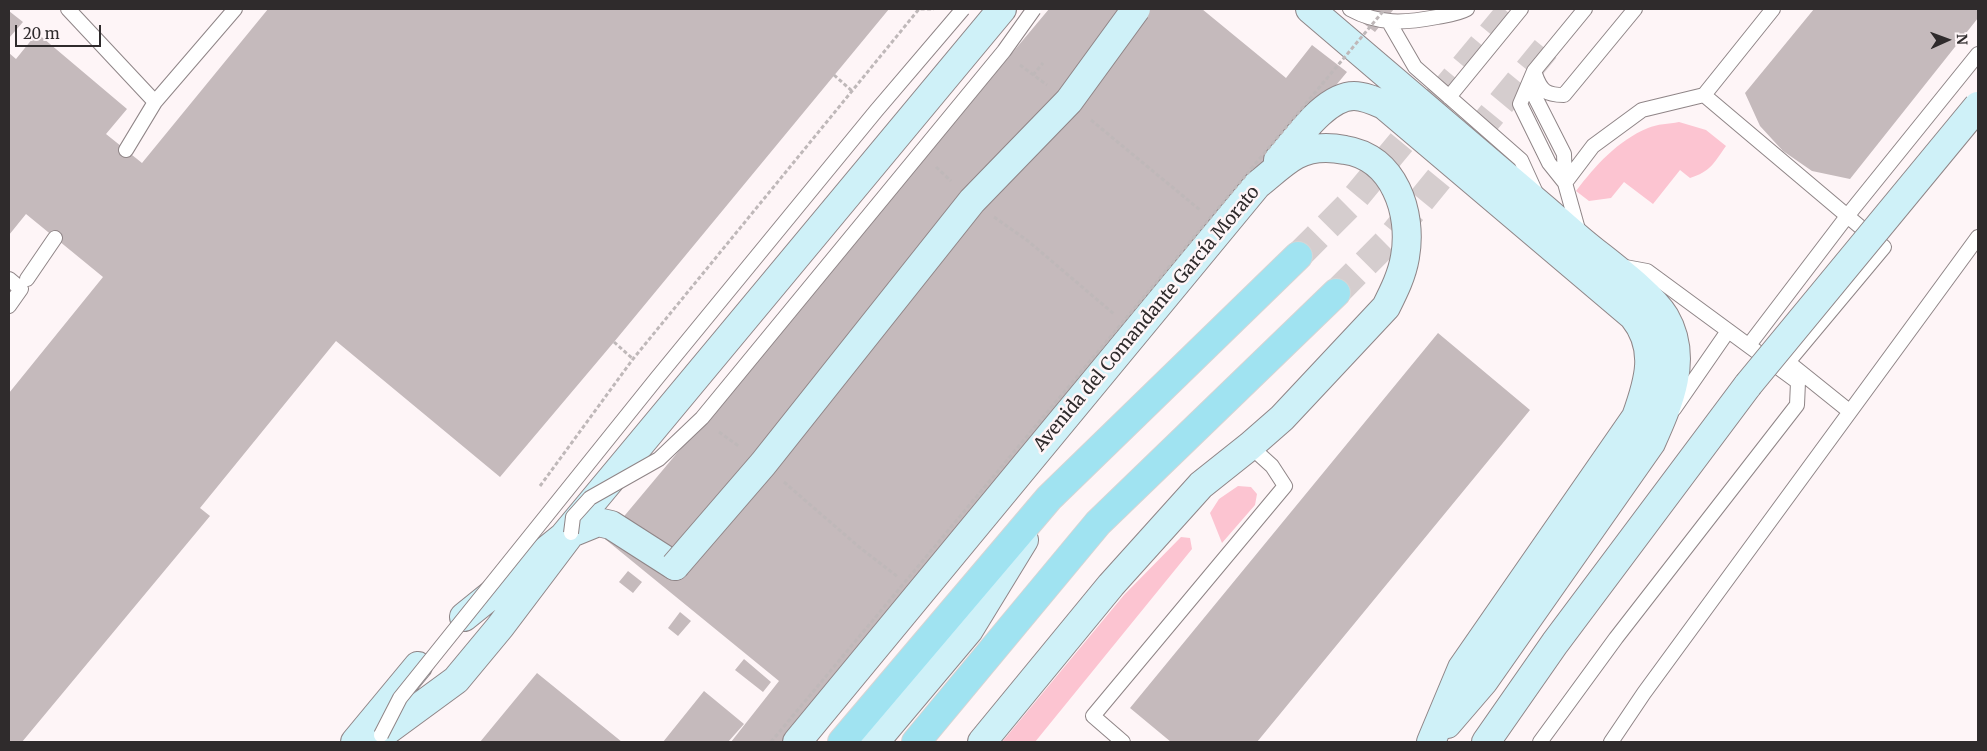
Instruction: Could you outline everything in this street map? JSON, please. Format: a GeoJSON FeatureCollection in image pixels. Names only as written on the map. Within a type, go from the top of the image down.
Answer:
{"type":"FeatureCollection","features":[{"type":"Feature","properties":{"kind":"main road"},"geometry":{"type":"LineString","coordinates":[[842,742],[1049,498],[1298,256]]}},
{"type":"Feature","properties":{"kind":"main road"},"geometry":{"type":"LineString","coordinates":[[916,742],[1098,523],[1336,293]]}},
{"type":"Feature","properties":{"kind":"street"},"geometry":{"type":"LineString","coordinates":[[355,742],[448,630],[563,537],[1002,9]]}},
{"type":"Feature","properties":{"kind":"street"},"geometry":{"type":"LineString","coordinates":[[378,739],[456,680],[500,627],[571,533],[598,522],[612,525],[674,566],[763,464],[972,202],[1069,101],[1136,9]]}},
{"type":"Feature","properties":{"kind":"street"},"geometry":{"type":"LineString","coordinates":[[1310,9],[1645,294],[1665,316],[1675,345],[1675,376],[1667,408],[1651,443],[1484,681],[1431,742]]}},
{"type":"Feature","properties":{"kind":"street"},"geometry":{"type":"LineString","coordinates":[[1257,185],[1325,107],[1340,98],[1354,96],[1372,100],[1384,105],[1633,316],[1642,327],[1645,336],[1650,359],[1648,377],[1636,417],[1462,668],[1431,742]]}},
{"type":"Feature","properties":{"kind":"street"},"geometry":{"type":"LineString","coordinates":[[1486,742],[1555,643],[1748,385],[1978,106]]}},
{"type":"Feature","properties":{"kind":"street","name":"Avenida del Comandante García Morato"},"geometry":{"type":"LineString","coordinates":[[797,742],[1257,185],[1297,154],[1328,147],[1355,151],[1376,162],[1391,178],[1403,203],[1406,229],[1405,257],[1396,287],[1386,307],[1282,418],[1201,485],[1111,585],[982,742]]}},
{"type":"Feature","properties":{"kind":"street"},"geometry":{"type":"LineString","coordinates":[[875,742],[969,630],[1049,498]]}},
{"type":"Feature","properties":{"kind":"lane"},"geometry":{"type":"LineString","coordinates":[[68,9],[155,102]]}},
{"type":"Feature","properties":{"kind":"lane"},"geometry":{"type":"LineString","coordinates":[[126,150],[155,102],[235,9]]}},
{"type":"Feature","properties":{"kind":"lane"},"geometry":{"type":"LineString","coordinates":[[378,739],[400,698],[857,134],[963,9]]}},
{"type":"Feature","properties":{"kind":"lane"},"geometry":{"type":"LineString","coordinates":[[571,533],[573,518],[590,498],[659,459],[702,418],[1004,52],[1034,9]]}},
{"type":"Feature","properties":{"kind":"lane"},"geometry":{"type":"LineString","coordinates":[[1350,9],[1360,14],[1387,15],[1410,22],[1459,14],[1467,9]]}},
{"type":"Feature","properties":{"kind":"lane"},"geometry":{"type":"LineString","coordinates":[[1449,97],[1520,9]]}},
{"type":"Feature","properties":{"kind":"lane"},"geometry":{"type":"LineString","coordinates":[[1581,241],[1565,183],[1564,154],[1534,95],[1534,71],[1585,9]]}},
{"type":"Feature","properties":{"kind":"lane"},"geometry":{"type":"LineString","coordinates":[[1534,71],[1540,86],[1551,95],[1564,95],[1635,9]]}},
{"type":"Feature","properties":{"kind":"lane"},"geometry":{"type":"LineString","coordinates":[[1565,183],[1593,146],[1642,110],[1704,95],[1772,9]]}},
{"type":"Feature","properties":{"kind":"lane"},"geometry":{"type":"LineString","coordinates":[[1387,15],[1415,67],[1521,160],[1542,208]]}},
{"type":"Feature","properties":{"kind":"lane"},"geometry":{"type":"LineString","coordinates":[[1749,345],[1848,216],[1978,54]]}},
{"type":"Feature","properties":{"kind":"lane"},"geometry":{"type":"LineString","coordinates":[[1704,95],[1884,247],[1788,362],[1849,411]]}},
{"type":"Feature","properties":{"kind":"lane"},"geometry":{"type":"LineString","coordinates":[[1611,742],[1644,693],[1978,237]]}},
{"type":"Feature","properties":{"kind":"lane"},"geometry":{"type":"LineString","coordinates":[[27,279],[55,238]]}},
{"type":"Feature","properties":{"kind":"lane"},"geometry":{"type":"LineString","coordinates":[[1540,742],[1622,631],[1797,404],[1798,382],[1749,345],[1647,271],[1608,263]]}},
{"type":"Feature","properties":{"kind":"lane"},"geometry":{"type":"LineString","coordinates":[[9,279],[21,289],[9,306]]}},
{"type":"Feature","properties":{"kind":"lane"},"geometry":{"type":"LineString","coordinates":[[1651,443],[1728,331]]}},
{"type":"Feature","properties":{"kind":"lane"},"geometry":{"type":"LineString","coordinates":[[1124,742],[1093,716],[1284,486],[1272,466],[1250,446]]}},
{"type":"Feature","properties":{"kind":"path"},"geometry":{"type":"LineString","coordinates":[[535,492],[633,360],[852,90],[919,10],[939,9]]}},
{"type":"Feature","properties":{"kind":"path"},"geometry":{"type":"LineString","coordinates":[[771,742],[1210,218],[1387,15]]}},
{"type":"Feature","properties":{"kind":"path"},"geometry":{"type":"LineString","coordinates":[[1018,63],[1069,101],[1112,139],[1210,218]]}},
{"type":"Feature","properties":{"kind":"path"},"geometry":{"type":"LineString","coordinates":[[1033,75],[1044,63]]}},
{"type":"Feature","properties":{"kind":"path"},"geometry":{"type":"LineString","coordinates":[[834,75],[852,90]]}},
{"type":"Feature","properties":{"kind":"path"},"geometry":{"type":"LineString","coordinates":[[930,162],[972,202],[1028,241],[1115,315]]}},
{"type":"Feature","properties":{"kind":"path"},"geometry":{"type":"LineString","coordinates":[[614,342],[633,360]]}},
{"type":"Feature","properties":{"kind":"path"},"geometry":{"type":"LineString","coordinates":[[716,430],[763,464],[830,523],[905,582]]}},
{"type":"Feature","properties":{"kind":"shaded area"},"geometry":{"type":"Polygon","coordinates":[[[1679,122],[1706,130],[1726,146],[1707,170],[1690,178],[1680,170],[1653,204],[1624,182],[1611,198],[1589,201],[1576,191],[1599,163],[1626,140],[1652,127],[1679,122]]]}},
{"type":"Feature","properties":{"kind":"shaded area"},"geometry":{"type":"Polygon","coordinates":[[[1238,486],[1251,487],[1257,494],[1255,505],[1222,543],[1210,513],[1219,499],[1238,486]]]}},
{"type":"Feature","properties":{"kind":"shaded area"},"geometry":{"type":"Polygon","coordinates":[[[1181,537],[1190,538],[1192,549],[1035,742],[1002,742],[1124,595],[1181,537]]]}},
{"type":"Feature","properties":{"kind":"building"},"geometry":{"type":"Polygon","coordinates":[[[268,9],[889,9],[500,477],[336,341],[200,508],[210,516],[22,742],[9,742],[9,393],[103,277],[26,214],[9,235],[9,53],[16,59],[37,33],[127,109],[106,134],[142,163],[268,9]]]}},
{"type":"Feature","properties":{"kind":"building"},"geometry":{"type":"Polygon","coordinates":[[[1049,9],[1202,9],[1286,78],[1312,45],[1347,72],[790,742],[731,742],[779,681],[605,539],[1049,9]]]}},
{"type":"Feature","properties":{"kind":"building"},"geometry":{"type":"Polygon","coordinates":[[[1344,9],[1394,9],[1375,32],[1344,9]]]}},
{"type":"Feature","properties":{"kind":"building"},"geometry":{"type":"Polygon","coordinates":[[[1814,9],[1978,9],[1978,18],[1850,179],[1812,171],[1783,151],[1760,126],[1745,93],[1814,9]]]}},
{"type":"Feature","properties":{"kind":"building"},"geometry":{"type":"Polygon","coordinates":[[[9,11],[23,22],[9,38],[9,11]]]}},
{"type":"Feature","properties":{"kind":"building"},"geometry":{"type":"Polygon","coordinates":[[[1438,333],[1530,410],[1257,742],[1171,742],[1130,708],[1438,333]]]}},
{"type":"Feature","properties":{"kind":"building"},"geometry":{"type":"Polygon","coordinates":[[[628,571],[642,582],[633,593],[619,582],[628,571]]]}},
{"type":"Feature","properties":{"kind":"building"},"geometry":{"type":"Polygon","coordinates":[[[680,612],[691,621],[678,636],[668,628],[680,612]]]}},
{"type":"Feature","properties":{"kind":"building"},"geometry":{"type":"Polygon","coordinates":[[[744,659],[771,682],[763,692],[735,670],[744,659]]]}},
{"type":"Feature","properties":{"kind":"building"},"geometry":{"type":"Polygon","coordinates":[[[537,673],[622,742],[480,742],[537,673]]]}},
{"type":"Feature","properties":{"kind":"building"},"geometry":{"type":"Polygon","coordinates":[[[704,691],[744,724],[728,742],[663,742],[704,691]]]}},
{"type":"Feature","properties":{"kind":"tunnel"},"geometry":{"type":"LineString","coordinates":[[1298,256],[1350,204],[1512,9]]}},
{"type":"Feature","properties":{"kind":"tunnel"},"geometry":{"type":"LineString","coordinates":[[1336,293],[1387,242],[1548,46]]}}]}
